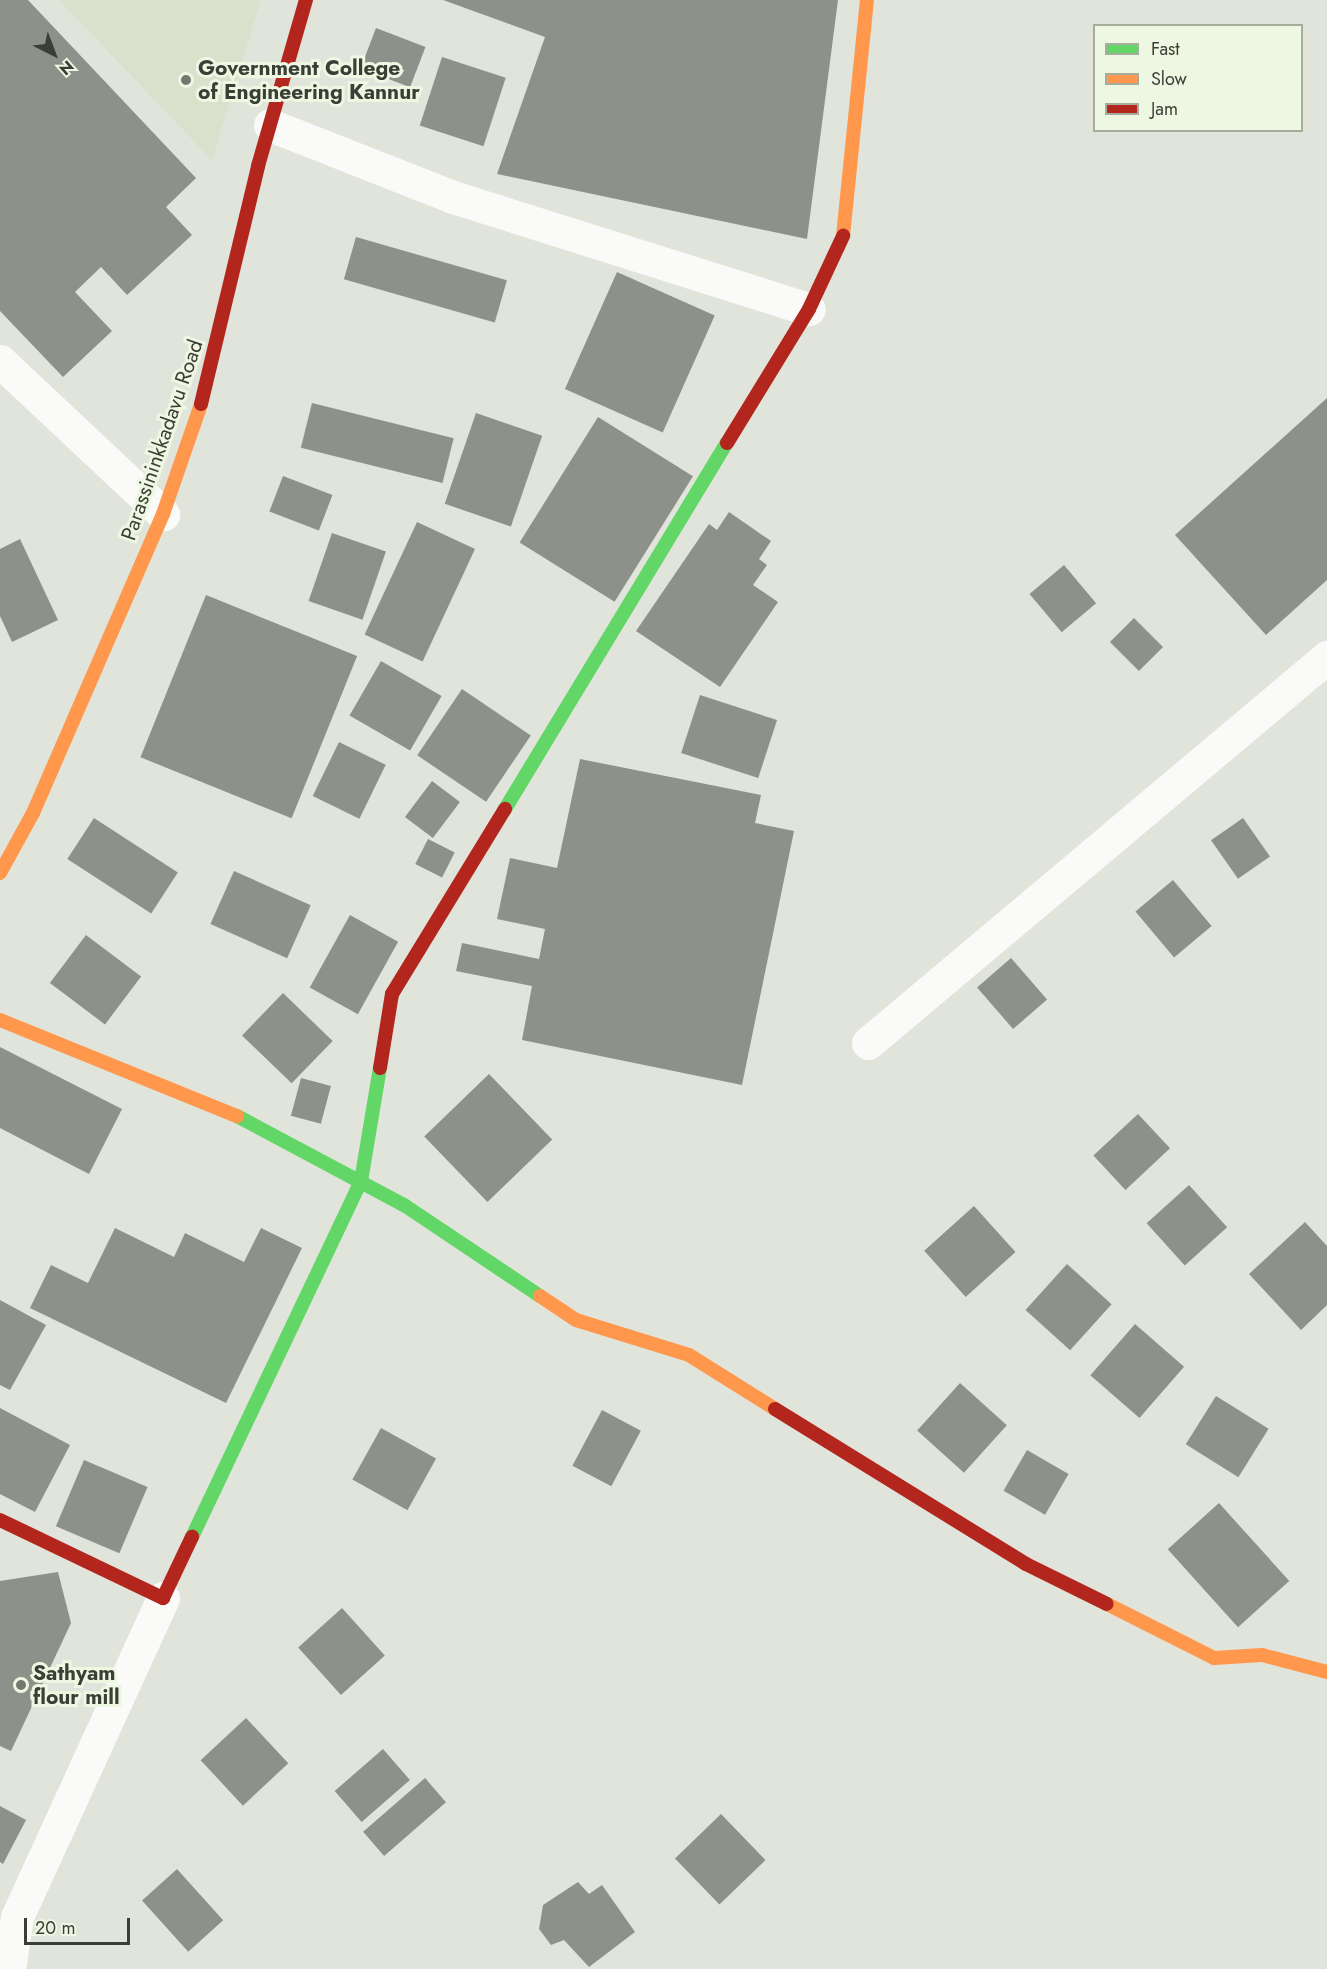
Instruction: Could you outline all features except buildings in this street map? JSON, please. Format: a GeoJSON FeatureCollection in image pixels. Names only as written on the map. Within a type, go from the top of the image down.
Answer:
{"type":"FeatureCollection","features":[{"type":"Feature","properties":{"kind":"street","name":"Parassininkkadavu Road"},"geometry":{"type":"LineString","coordinates":[[0,873],[33,813],[163,514],[213,368],[270,125],[306,0]]}},
{"type":"Feature","properties":{"kind":"street"},"geometry":{"type":"LineString","coordinates":[[9,1969],[8,1913],[163,1598],[361,1181],[392,994],[809,309],[844,234],[867,0]]}},
{"type":"Feature","properties":{"kind":"street"},"geometry":{"type":"LineString","coordinates":[[270,125],[453,197],[809,309]]}},
{"type":"Feature","properties":{"kind":"street"},"geometry":{"type":"LineString","coordinates":[[0,361],[163,514]]}},
{"type":"Feature","properties":{"kind":"street"},"geometry":{"type":"LineString","coordinates":[[868,1042],[1327,657]]}},
{"type":"Feature","properties":{"kind":"street"},"geometry":{"type":"LineString","coordinates":[[0,1020],[263,1127],[361,1181],[576,1320],[689,1355],[1026,1564],[1214,1658],[1262,1654],[1327,1672]]}},
{"type":"Feature","properties":{"kind":"street"},"geometry":{"type":"LineString","coordinates":[[0,1520],[163,1598]]}},
{"type":"Feature","properties":{"kind":"shaded area","name":"Government College of Engineering Kannur"},"geometry":{"type":"Polygon","coordinates":[[[59,0],[261,0],[212,160],[59,0]]]}},
{"type":"Feature","properties":{"kind":"traffic: fast"},"geometry":{"type":"LineString","coordinates":[[505,809],[727,443]]}},
{"type":"Feature","properties":{"kind":"traffic: fast"},"geometry":{"type":"LineString","coordinates":[[192,1537],[361,1181],[380,1068]]}},
{"type":"Feature","properties":{"kind":"traffic: fast"},"geometry":{"type":"LineString","coordinates":[[237,1116],[404,1205],[540,1296]]}},
{"type":"Feature","properties":{"kind":"traffic: slow"},"geometry":{"type":"LineString","coordinates":[[843,236],[867,0]]}},
{"type":"Feature","properties":{"kind":"traffic: slow"},"geometry":{"type":"LineString","coordinates":[[0,873],[33,813],[163,514],[201,404]]}},
{"type":"Feature","properties":{"kind":"traffic: slow"},"geometry":{"type":"LineString","coordinates":[[0,1020],[237,1116]]}},
{"type":"Feature","properties":{"kind":"traffic: slow"},"geometry":{"type":"LineString","coordinates":[[540,1296],[576,1320],[689,1355],[775,1409]]}},
{"type":"Feature","properties":{"kind":"traffic: slow"},"geometry":{"type":"LineString","coordinates":[[1107,1604],[1214,1658],[1262,1655],[1327,1672]]}},
{"type":"Feature","properties":{"kind":"traffic: jam"},"geometry":{"type":"LineString","coordinates":[[201,404],[258,166],[306,0]]}},
{"type":"Feature","properties":{"kind":"traffic: jam"},"geometry":{"type":"LineString","coordinates":[[727,443],[809,309],[843,236]]}},
{"type":"Feature","properties":{"kind":"traffic: jam"},"geometry":{"type":"LineString","coordinates":[[380,1068],[392,994],[505,809]]}},
{"type":"Feature","properties":{"kind":"traffic: jam"},"geometry":{"type":"LineString","coordinates":[[775,1409],[1026,1564],[1107,1604]]}},
{"type":"Feature","properties":{"kind":"traffic: jam"},"geometry":{"type":"LineString","coordinates":[[0,1520],[163,1598],[192,1537]]}},
{"type":"Feature","properties":{"kind":"place","name":"Government College of Engineering Kannur"},"geometry":{"type":"Point","coordinates":[186,80]}},
{"type":"Feature","properties":{"kind":"place","name":"Sathyam flour mill"},"geometry":{"type":"Point","coordinates":[21,1685]}}]}
